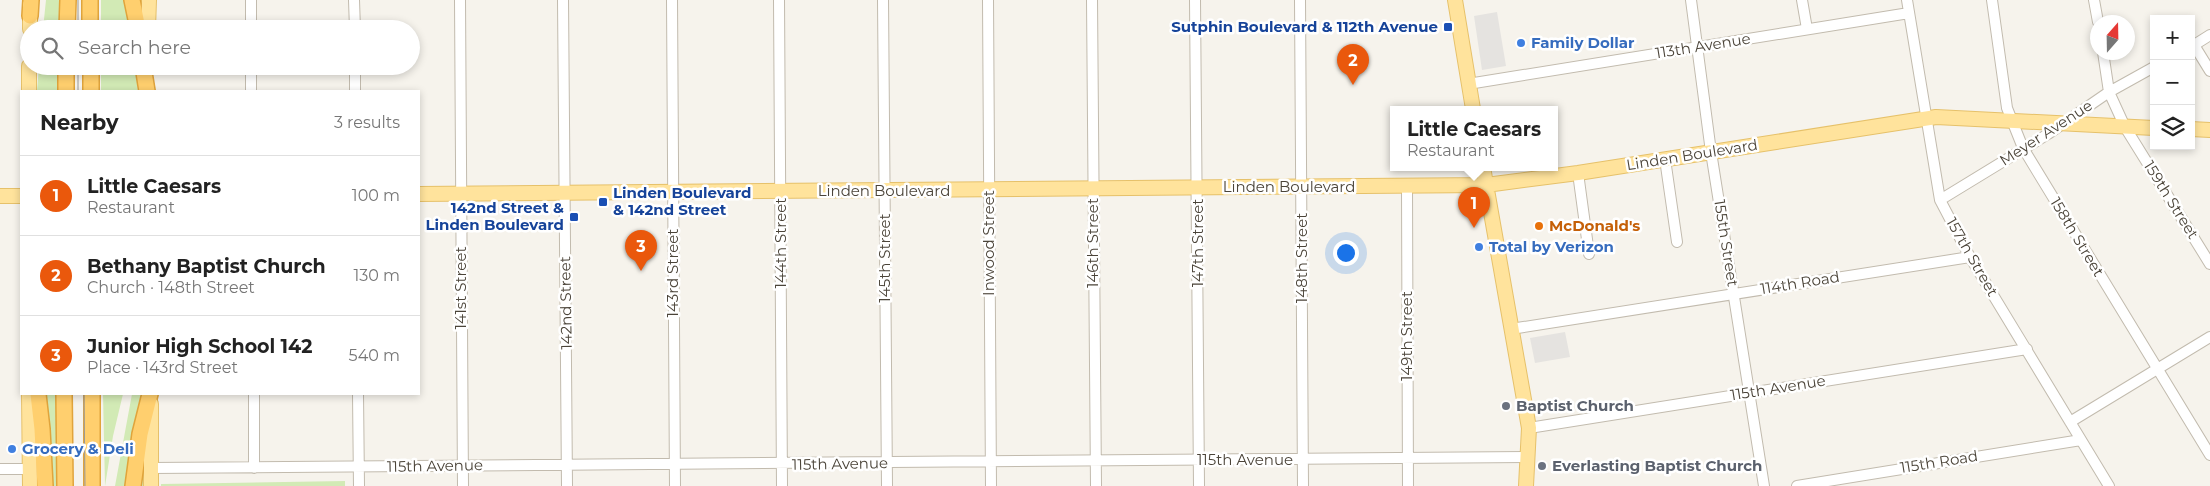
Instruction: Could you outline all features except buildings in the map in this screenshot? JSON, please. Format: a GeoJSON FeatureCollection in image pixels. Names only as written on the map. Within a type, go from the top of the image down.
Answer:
{"type":"FeatureCollection","features":[{"type":"Feature","properties":{"kind":"highway"},"geometry":{"type":"LineString","coordinates":[[30,0],[30,20]]}},
{"type":"Feature","properties":{"kind":"highway"},"geometry":{"type":"LineString","coordinates":[[67,20],[68,0]]}},
{"type":"Feature","properties":{"kind":"highway"},"geometry":{"type":"LineString","coordinates":[[90,0],[90,20]]}},
{"type":"Feature","properties":{"kind":"highway"},"geometry":{"type":"LineString","coordinates":[[132,0],[136,20]]}},
{"type":"Feature","properties":{"kind":"highway"},"geometry":{"type":"LineString","coordinates":[[66,75],[66,90]]}},
{"type":"Feature","properties":{"kind":"highway"},"geometry":{"type":"LineString","coordinates":[[91,75],[91,90]]}},
{"type":"Feature","properties":{"kind":"highway"},"geometry":{"type":"LineString","coordinates":[[144,75],[147,90]]}},
{"type":"Feature","properties":{"kind":"highway"},"geometry":{"type":"LineString","coordinates":[[38,395],[45,486]]}},
{"type":"Feature","properties":{"kind":"highway"},"geometry":{"type":"LineString","coordinates":[[64,395],[64,486]]}},
{"type":"Feature","properties":{"kind":"highway"},"geometry":{"type":"LineString","coordinates":[[92,395],[92,486]]}},
{"type":"Feature","properties":{"kind":"highway"},"geometry":{"type":"LineString","coordinates":[[133,486],[140,434],[150,395]]}},
{"type":"Feature","properties":{"kind":"main road"},"geometry":{"type":"LineString","coordinates":[[148,20],[149,0]]}},
{"type":"Feature","properties":{"kind":"main road"},"geometry":{"type":"LineString","coordinates":[[1455,0],[1472,106]]}},
{"type":"Feature","properties":{"kind":"main road"},"geometry":{"type":"LineString","coordinates":[[29,75],[29,90]]}},
{"type":"Feature","properties":{"kind":"main road"},"geometry":{"type":"LineString","coordinates":[[147,90],[148,75]]}},
{"type":"Feature","properties":{"kind":"main road","name":"Linden Boulevard"},"geometry":{"type":"LineString","coordinates":[[420,194],[1486,185],[1578,173],[1926,118],[2150,128]]}},
{"type":"Feature","properties":{"kind":"main road"},"geometry":{"type":"LineString","coordinates":[[2195,129],[2210,130]]}},
{"type":"Feature","properties":{"kind":"main road"},"geometry":{"type":"LineString","coordinates":[[1484,171],[1529,428],[1526,486]]}},
{"type":"Feature","properties":{"kind":"main road"},"geometry":{"type":"LineString","coordinates":[[0,196],[20,196]]}},
{"type":"Feature","properties":{"kind":"main road"},"geometry":{"type":"LineString","coordinates":[[29,395],[30,486]]}},
{"type":"Feature","properties":{"kind":"main road"},"geometry":{"type":"LineString","coordinates":[[150,395],[151,486]]}},
{"type":"Feature","properties":{"kind":"street"},"geometry":{"type":"LineString","coordinates":[[251,0],[251,20]]}},
{"type":"Feature","properties":{"kind":"street"},"geometry":{"type":"LineString","coordinates":[[354,0],[354,20]]}},
{"type":"Feature","properties":{"kind":"street","name":"141st Street"},"geometry":{"type":"LineString","coordinates":[[460,0],[463,486]]}},
{"type":"Feature","properties":{"kind":"street","name":"142nd Street"},"geometry":{"type":"LineString","coordinates":[[563,0],[567,486]]}},
{"type":"Feature","properties":{"kind":"street","name":"143rd Street"},"geometry":{"type":"LineString","coordinates":[[672,0],[675,486]]}},
{"type":"Feature","properties":{"kind":"street","name":"144th Street"},"geometry":{"type":"LineString","coordinates":[[779,0],[782,486]]}},
{"type":"Feature","properties":{"kind":"street","name":"145th Street"},"geometry":{"type":"LineString","coordinates":[[883,0],[887,486]]}},
{"type":"Feature","properties":{"kind":"street","name":"Inwood Street"},"geometry":{"type":"LineString","coordinates":[[988,0],[991,486]]}},
{"type":"Feature","properties":{"kind":"street","name":"146th Street"},"geometry":{"type":"LineString","coordinates":[[1092,0],[1096,486]]}},
{"type":"Feature","properties":{"kind":"street","name":"147th Street"},"geometry":{"type":"LineString","coordinates":[[1195,0],[1200,486]]}},
{"type":"Feature","properties":{"kind":"street","name":"148th Street"},"geometry":{"type":"LineString","coordinates":[[1300,0],[1303,486]]}},
{"type":"Feature","properties":{"kind":"street","name":"155th Street"},"geometry":{"type":"LineString","coordinates":[[1691,0],[1711,152],[1764,486]]}},
{"type":"Feature","properties":{"kind":"street"},"geometry":{"type":"LineString","coordinates":[[1802,0],[1807,29]]}},
{"type":"Feature","properties":{"kind":"street","name":"157th Street"},"geometry":{"type":"LineString","coordinates":[[1907,0],[1940,200],[1970,256],[2110,486]]}},
{"type":"Feature","properties":{"kind":"street","name":"158th Street"},"geometry":{"type":"LineString","coordinates":[[1992,0],[2007,108],[2024,148],[2210,455]]}},
{"type":"Feature","properties":{"kind":"street"},"geometry":{"type":"LineString","coordinates":[[2094,0],[2097,15]]}},
{"type":"Feature","properties":{"kind":"street","name":"113th Avenue"},"geometry":{"type":"LineString","coordinates":[[1468,84],[1909,13]]}},
{"type":"Feature","properties":{"kind":"street"},"geometry":{"type":"LineString","coordinates":[[2195,44],[2210,34]]}},
{"type":"Feature","properties":{"kind":"street"},"geometry":{"type":"LineString","coordinates":[[2195,50],[2210,72]]}},
{"type":"Feature","properties":{"kind":"street","name":"159th Street"},"geometry":{"type":"LineString","coordinates":[[2104,60],[2109,92],[2125,127],[2210,264]]}},
{"type":"Feature","properties":{"kind":"street","name":"Meyer Avenue"},"geometry":{"type":"LineString","coordinates":[[1940,200],[2063,124],[2109,92],[2150,69]]}},
{"type":"Feature","properties":{"kind":"street"},"geometry":{"type":"LineString","coordinates":[[251,75],[251,90]]}},
{"type":"Feature","properties":{"kind":"street"},"geometry":{"type":"LineString","coordinates":[[355,75],[355,90]]}},
{"type":"Feature","properties":{"kind":"street"},"geometry":{"type":"LineString","coordinates":[[1664,159],[1677,242]]}},
{"type":"Feature","properties":{"kind":"street"},"geometry":{"type":"LineString","coordinates":[[1578,173],[1589,254]]}},
{"type":"Feature","properties":{"kind":"street","name":"149th Street"},"geometry":{"type":"LineString","coordinates":[[1407,187],[1408,486]]}},
{"type":"Feature","properties":{"kind":"street","name":"114th Road"},"geometry":{"type":"LineString","coordinates":[[1511,329],[1970,256]]}},
{"type":"Feature","properties":{"kind":"street"},"geometry":{"type":"LineString","coordinates":[[2070,422],[2210,336]]}},
{"type":"Feature","properties":{"kind":"street","name":"115th Avenue"},"geometry":{"type":"LineString","coordinates":[[1529,428],[2027,349]]}},
{"type":"Feature","properties":{"kind":"street"},"geometry":{"type":"LineString","coordinates":[[254,395],[254,468]]}},
{"type":"Feature","properties":{"kind":"street"},"geometry":{"type":"LineString","coordinates":[[358,395],[358,486]]}},
{"type":"Feature","properties":{"kind":"street","name":"115th Road"},"geometry":{"type":"LineString","coordinates":[[1797,486],[2081,440]]}},
{"type":"Feature","properties":{"kind":"street","name":"115th Avenue"},"geometry":{"type":"LineString","coordinates":[[151,468],[1529,457]]}},
{"type":"Feature","properties":{"kind":"street"},"geometry":{"type":"LineString","coordinates":[[0,469],[30,469]]}},
{"type":"Feature","properties":{"kind":"green space"},"geometry":{"type":"Polygon","coordinates":[[[46,0],[60,0],[61,20],[44,20],[46,0]]]}},
{"type":"Feature","properties":{"kind":"green space"},"geometry":{"type":"Polygon","coordinates":[[[101,0],[128,0],[131,20],[101,20],[101,0]]]}},
{"type":"Feature","properties":{"kind":"green space"},"geometry":{"type":"Polygon","coordinates":[[[38,75],[61,75],[61,90],[37,90],[38,75]]]}},
{"type":"Feature","properties":{"kind":"green space"},"geometry":{"type":"Polygon","coordinates":[[[101,75],[137,75],[138,90],[101,90],[101,75]]]}},
{"type":"Feature","properties":{"kind":"green space"},"geometry":{"type":"Polygon","coordinates":[[[43,395],[61,395],[60,486],[53,486],[43,395]]]}},
{"type":"Feature","properties":{"kind":"green space"},"geometry":{"type":"Polygon","coordinates":[[[103,395],[123,395],[113,436],[105,486],[103,395]]]}},
{"type":"Feature","properties":{"kind":"green space"},"geometry":{"type":"Polygon","coordinates":[[[132,395],[145,395],[145,486],[115,486],[132,395]]]}},
{"type":"Feature","properties":{"kind":"green space"},"geometry":{"type":"Polygon","coordinates":[[[345,481],[345,486],[161,486],[161,484],[345,481]]]}},
{"type":"Feature","properties":{"kind":"shaded area"},"geometry":{"type":"Polygon","coordinates":[[[1497,12],[1506,66],[1482,70],[1474,16],[1497,12]]]}},
{"type":"Feature","properties":{"kind":"shaded area"},"geometry":{"type":"Polygon","coordinates":[[[1565,332],[1570,357],[1535,363],[1530,338],[1565,332]]]}},
{"type":"Feature","properties":{"kind":"tram line"},"geometry":{"type":"LineString","coordinates":[[78,0],[78,20]]}},
{"type":"Feature","properties":{"kind":"tram line"},"geometry":{"type":"LineString","coordinates":[[78,75],[78,90]]}},
{"type":"Feature","properties":{"kind":"tram line"},"geometry":{"type":"LineString","coordinates":[[84,395],[85,486]]}},
{"type":"Feature","properties":{"kind":"place","name":"Sutphin Boulevard & 112th Avenue"},"geometry":{"type":"Point","coordinates":[1448,27]}},
{"type":"Feature","properties":{"kind":"place","name":"Family Dollar"},"geometry":{"type":"Point","coordinates":[1521,43]}},
{"type":"Feature","properties":{"kind":"place","name":"Bethany Baptist Church"},"geometry":{"type":"Point","coordinates":[1353,85]}},
{"type":"Feature","properties":{"kind":"place","name":"Linden Boulevard & 142nd Street"},"geometry":{"type":"Point","coordinates":[603,202]}},
{"type":"Feature","properties":{"kind":"place","name":"142nd Street & Linden Boulevard"},"geometry":{"type":"Point","coordinates":[574,217]}},
{"type":"Feature","properties":{"kind":"place","name":"McDonald's"},"geometry":{"type":"Point","coordinates":[1539,226]}},
{"type":"Feature","properties":{"kind":"place","name":"Little Caesars"},"geometry":{"type":"Point","coordinates":[1474,228]}},
{"type":"Feature","properties":{"kind":"place","name":"Total by Verizon"},"geometry":{"type":"Point","coordinates":[1479,247]}},
{"type":"Feature","properties":{"kind":"place","name":"Junior High School 142"},"geometry":{"type":"Point","coordinates":[641,271]}},
{"type":"Feature","properties":{"kind":"place","name":"Baptist Church"},"geometry":{"type":"Point","coordinates":[1506,406]}},
{"type":"Feature","properties":{"kind":"place","name":"Grocery & Deli"},"geometry":{"type":"Point","coordinates":[12,449]}},
{"type":"Feature","properties":{"kind":"place","name":"Everlasting Baptist Church"},"geometry":{"type":"Point","coordinates":[1542,466]}}]}
